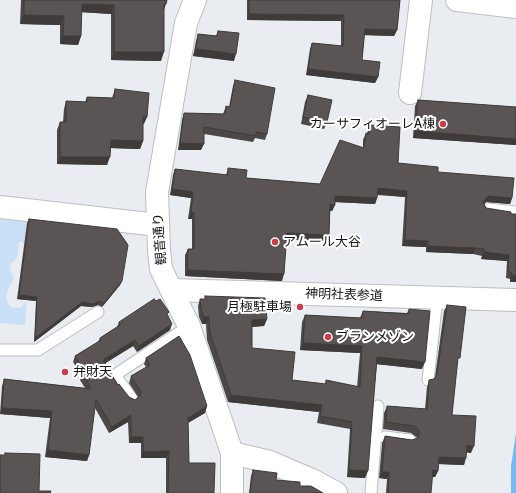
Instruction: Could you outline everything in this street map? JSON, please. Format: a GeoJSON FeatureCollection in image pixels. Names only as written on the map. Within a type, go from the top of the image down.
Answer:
{"type":"FeatureCollection","features":[{"type":"Feature","properties":{"kind":"street","name":"観音通り"},"geometry":{"type":"LineString","coordinates":[[195,0],[186,23],[160,176],[158,192],[158,225],[161,268],[189,326],[232,452],[232,493]]}},
{"type":"Feature","properties":{"kind":"street"},"geometry":{"type":"LineString","coordinates":[[410,93],[421,0]]}},
{"type":"Feature","properties":{"kind":"street"},"geometry":{"type":"LineString","coordinates":[[457,0],[516,7]]}},
{"type":"Feature","properties":{"kind":"street"},"geometry":{"type":"LineString","coordinates":[[0,207],[158,225]]}},
{"type":"Feature","properties":{"kind":"street","name":"神明社表参道"},"geometry":{"type":"LineString","coordinates":[[172,290],[516,300]]}},
{"type":"Feature","properties":{"kind":"street"},"geometry":{"type":"LineString","coordinates":[[232,452],[270,462],[312,480],[336,493]]}},
{"type":"Feature","properties":{"kind":"lane"},"geometry":{"type":"LineString","coordinates":[[488,209],[516,212]]}},
{"type":"Feature","properties":{"kind":"lane"},"geometry":{"type":"LineString","coordinates":[[428,380],[437,298]]}},
{"type":"Feature","properties":{"kind":"lane"},"geometry":{"type":"LineString","coordinates":[[0,350],[38,350],[98,312]]}},
{"type":"Feature","properties":{"kind":"lane"},"geometry":{"type":"LineString","coordinates":[[132,399],[115,374],[189,326]]}},
{"type":"Feature","properties":{"kind":"lane"},"geometry":{"type":"LineString","coordinates":[[371,493],[377,435],[378,406]]}},
{"type":"Feature","properties":{"kind":"lane"},"geometry":{"type":"LineString","coordinates":[[377,435],[410,440]]}},
{"type":"Feature","properties":{"kind":"shaded area"},"geometry":{"type":"Polygon","coordinates":[[[0,219],[27,222],[25,243],[19,242],[17,258],[11,264],[10,269],[14,278],[6,298],[9,305],[14,308],[22,307],[27,300],[25,325],[0,323],[0,219]]]}},
{"type":"Feature","properties":{"kind":"shaded area"},"geometry":{"type":"Polygon","coordinates":[[[516,433],[516,493],[511,493],[511,466],[516,433]]]}},
{"type":"Feature","properties":{"kind":"building"},"geometry":{"type":"Polygon","coordinates":[[[24,0],[167,0],[166,4],[164,4],[164,52],[114,52],[114,5],[82,4],[81,36],[63,36],[64,16],[24,15],[24,0]]]}},
{"type":"Feature","properties":{"kind":"building"},"geometry":{"type":"Polygon","coordinates":[[[249,0],[400,0],[397,30],[365,29],[362,60],[380,62],[378,77],[308,69],[312,43],[343,46],[344,15],[249,14],[249,0]]]}},
{"type":"Feature","properties":{"kind":"building"},"geometry":{"type":"Polygon","coordinates":[[[218,31],[239,33],[236,54],[196,49],[198,34],[217,36],[218,31]]]}},
{"type":"Feature","properties":{"kind":"building"},"geometry":{"type":"Polygon","coordinates":[[[235,80],[275,88],[267,134],[256,132],[256,136],[204,127],[204,144],[180,143],[184,113],[225,114],[226,106],[230,107],[235,80]]]}},
{"type":"Feature","properties":{"kind":"building"},"geometry":{"type":"Polygon","coordinates":[[[115,89],[149,93],[147,117],[143,117],[143,141],[111,140],[110,157],[60,157],[60,122],[66,122],[66,101],[87,102],[87,97],[114,98],[115,89]]]}},
{"type":"Feature","properties":{"kind":"building"},"geometry":{"type":"Polygon","coordinates":[[[308,95],[332,100],[327,122],[303,117],[308,95]]]}},
{"type":"Feature","properties":{"kind":"building"},"geometry":{"type":"Polygon","coordinates":[[[418,100],[516,107],[516,139],[415,131],[418,100]]]}},
{"type":"Feature","properties":{"kind":"building"},"geometry":{"type":"Polygon","coordinates":[[[369,125],[400,127],[398,163],[438,167],[438,172],[514,178],[512,198],[488,196],[483,202],[486,208],[516,214],[516,276],[512,276],[512,273],[508,271],[509,255],[484,252],[484,249],[475,248],[428,246],[428,241],[405,240],[407,191],[378,188],[377,198],[335,196],[335,205],[330,204],[329,235],[287,233],[284,274],[187,270],[188,249],[194,249],[194,213],[191,213],[193,192],[172,189],[175,169],[228,175],[228,168],[247,170],[246,178],[320,184],[340,140],[364,148],[366,133],[369,134],[369,125]]]}},
{"type":"Feature","properties":{"kind":"building"},"geometry":{"type":"Polygon","coordinates":[[[29,219],[117,229],[128,245],[122,281],[104,303],[99,301],[94,304],[82,302],[35,338],[37,297],[19,295],[29,219]]]}},
{"type":"Feature","properties":{"kind":"building"},"geometry":{"type":"Polygon","coordinates":[[[205,296],[265,298],[267,319],[252,320],[252,348],[295,352],[292,380],[326,384],[326,380],[360,387],[362,346],[303,343],[305,315],[362,318],[363,311],[409,314],[409,309],[430,311],[425,362],[377,357],[368,471],[349,470],[352,422],[320,416],[322,405],[231,395],[210,333],[209,317],[204,317],[201,310],[200,299],[205,299],[205,296]]]}},
{"type":"Feature","properties":{"kind":"building"},"geometry":{"type":"Polygon","coordinates":[[[154,299],[156,301],[160,299],[169,312],[167,314],[172,324],[139,346],[135,340],[103,360],[118,385],[119,384],[129,397],[135,400],[140,396],[141,392],[131,376],[150,365],[146,358],[179,336],[190,355],[207,406],[188,418],[189,463],[215,463],[214,493],[168,493],[169,451],[143,452],[143,437],[131,437],[131,415],[112,427],[96,399],[89,455],[48,450],[52,411],[2,408],[4,379],[91,389],[83,373],[85,372],[75,356],[101,340],[100,338],[120,325],[119,322],[154,299]]]}},
{"type":"Feature","properties":{"kind":"building"},"geometry":{"type":"Polygon","coordinates":[[[447,305],[466,307],[460,358],[458,358],[452,415],[476,416],[474,446],[467,445],[466,458],[439,457],[438,471],[433,470],[431,493],[388,493],[389,472],[382,472],[385,436],[412,440],[418,438],[419,430],[414,426],[386,422],[387,406],[427,409],[429,380],[434,379],[437,374],[447,305]]]}},
{"type":"Feature","properties":{"kind":"building"},"geometry":{"type":"Polygon","coordinates":[[[5,453],[40,454],[39,491],[51,491],[50,493],[0,493],[0,455],[5,455],[5,453]]]}},
{"type":"Feature","properties":{"kind":"building"},"geometry":{"type":"Polygon","coordinates":[[[253,470],[277,473],[276,480],[300,482],[300,486],[311,486],[323,493],[250,493],[253,470]]]}},
{"type":"Feature","properties":{"kind":"place","name":"カーサフィオーレA棟"},"geometry":{"type":"Point","coordinates":[443,124]}},
{"type":"Feature","properties":{"kind":"place","name":"アムール大谷"},"geometry":{"type":"Point","coordinates":[275,242]}},
{"type":"Feature","properties":{"kind":"place","name":"月極駐車場"},"geometry":{"type":"Point","coordinates":[300,307]}},
{"type":"Feature","properties":{"kind":"place","name":"ブランメゾン"},"geometry":{"type":"Point","coordinates":[328,337]}},
{"type":"Feature","properties":{"kind":"place","name":"弁財天"},"geometry":{"type":"Point","coordinates":[65,372]}}]}
